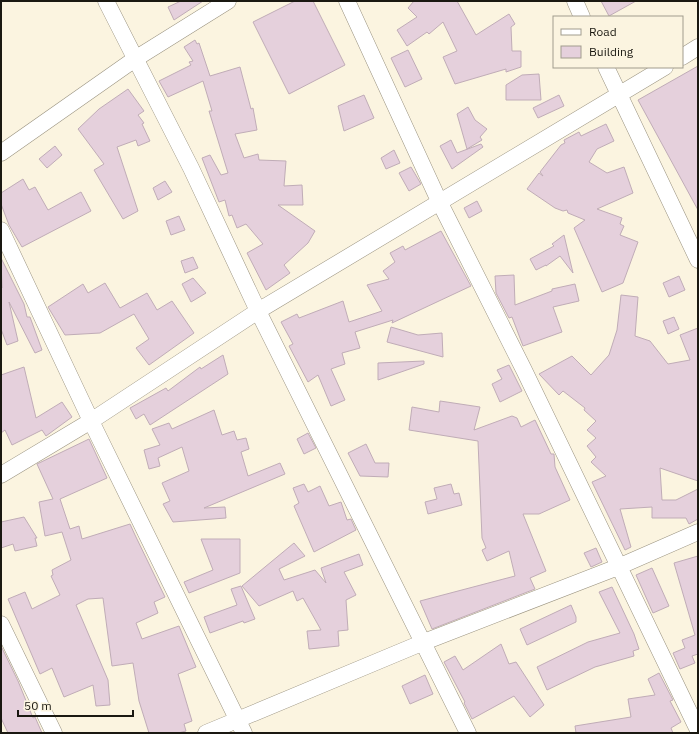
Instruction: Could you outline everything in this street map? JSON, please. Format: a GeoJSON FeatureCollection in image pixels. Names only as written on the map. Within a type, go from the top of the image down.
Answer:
{"type":"FeatureCollection","features":[{"type":"Feature","properties":{"kind":"street"},"geometry":{"type":"LineString","coordinates":[[106,1],[134,59],[191,168],[258,311],[468,733]]}},
{"type":"Feature","properties":{"kind":"street"},"geometry":{"type":"LineString","coordinates":[[1,153],[134,59],[228,1]]}},
{"type":"Feature","properties":{"kind":"street"},"geometry":{"type":"LineString","coordinates":[[347,1],[439,201],[524,370],[618,568],[698,730]]}},
{"type":"Feature","properties":{"kind":"street"},"geometry":{"type":"LineString","coordinates":[[575,1],[582,16]]}},
{"type":"Feature","properties":{"kind":"street"},"geometry":{"type":"LineString","coordinates":[[683,56],[698,47]]}},
{"type":"Feature","properties":{"kind":"street"},"geometry":{"type":"LineString","coordinates":[[606,68],[698,260]]}},
{"type":"Feature","properties":{"kind":"street"},"geometry":{"type":"LineString","coordinates":[[1,475],[91,421],[258,311],[439,201],[664,68]]}},
{"type":"Feature","properties":{"kind":"street"},"geometry":{"type":"LineString","coordinates":[[1,230],[91,421],[241,726]]}},
{"type":"Feature","properties":{"kind":"street"},"geometry":{"type":"LineString","coordinates":[[206,733],[241,726],[424,642],[618,568],[698,532]]}},
{"type":"Feature","properties":{"kind":"street"},"geometry":{"type":"LineString","coordinates":[[1,624],[54,733]]}},
{"type":"Feature","properties":{"kind":"building"},"geometry":{"type":"Polygon","coordinates":[[[181,1],[203,1],[174,20],[168,7],[181,1]]]}},
{"type":"Feature","properties":{"kind":"building"},"geometry":{"type":"Polygon","coordinates":[[[295,1],[313,1],[345,65],[289,94],[253,22],[295,1]]]}},
{"type":"Feature","properties":{"kind":"building"},"geometry":{"type":"Polygon","coordinates":[[[414,1],[457,1],[476,35],[509,14],[515,24],[511,27],[512,51],[521,51],[521,67],[506,72],[506,69],[455,84],[443,57],[457,51],[443,22],[429,34],[427,32],[407,46],[397,30],[417,17],[408,8],[414,1]]]}},
{"type":"Feature","properties":{"kind":"building"},"geometry":{"type":"Polygon","coordinates":[[[601,1],[636,1],[609,16],[601,1]]]}},
{"type":"Feature","properties":{"kind":"building"},"geometry":{"type":"Polygon","coordinates":[[[195,40],[197,44],[199,43],[210,76],[240,67],[251,109],[253,108],[257,130],[235,134],[244,158],[258,154],[259,160],[286,161],[284,186],[302,185],[303,205],[278,205],[315,231],[308,243],[284,265],[290,273],[266,290],[247,253],[263,244],[246,224],[237,228],[232,215],[229,216],[225,200],[219,202],[202,158],[210,155],[221,175],[228,173],[209,111],[212,111],[203,81],[168,97],[159,81],[191,65],[189,62],[193,61],[184,47],[195,40]]]}},
{"type":"Feature","properties":{"kind":"building"},"geometry":{"type":"Polygon","coordinates":[[[408,50],[422,79],[405,87],[391,58],[408,50]]]}},
{"type":"Feature","properties":{"kind":"building"},"geometry":{"type":"Polygon","coordinates":[[[698,66],[698,210],[638,100],[698,66]]]}},
{"type":"Feature","properties":{"kind":"building"},"geometry":{"type":"Polygon","coordinates":[[[539,74],[541,100],[506,100],[506,85],[522,75],[539,74]]]}},
{"type":"Feature","properties":{"kind":"building"},"geometry":{"type":"Polygon","coordinates":[[[128,89],[144,111],[138,115],[144,123],[142,124],[150,141],[138,146],[136,140],[117,147],[138,211],[123,219],[94,170],[104,164],[78,129],[99,109],[128,89]]]}},
{"type":"Feature","properties":{"kind":"building"},"geometry":{"type":"Polygon","coordinates":[[[364,95],[374,118],[344,131],[338,106],[364,95]]]}},
{"type":"Feature","properties":{"kind":"building"},"geometry":{"type":"Polygon","coordinates":[[[559,95],[564,106],[538,118],[533,108],[559,95]]]}},
{"type":"Feature","properties":{"kind":"building"},"geometry":{"type":"Polygon","coordinates":[[[468,107],[475,120],[487,129],[480,137],[482,140],[467,149],[457,114],[468,107]]]}},
{"type":"Feature","properties":{"kind":"building"},"geometry":{"type":"Polygon","coordinates":[[[606,124],[614,141],[597,149],[589,162],[607,173],[624,167],[633,193],[597,209],[622,218],[620,224],[624,226],[620,235],[638,242],[623,283],[602,292],[574,228],[585,220],[568,213],[567,210],[563,211],[555,208],[527,189],[539,173],[543,176],[540,172],[561,145],[565,143],[564,140],[579,132],[581,136],[606,124]]]}},
{"type":"Feature","properties":{"kind":"building"},"geometry":{"type":"Polygon","coordinates":[[[451,140],[457,153],[481,144],[483,147],[452,169],[440,146],[451,140]]]}},
{"type":"Feature","properties":{"kind":"building"},"geometry":{"type":"Polygon","coordinates":[[[55,146],[62,155],[47,168],[39,159],[55,146]]]}},
{"type":"Feature","properties":{"kind":"building"},"geometry":{"type":"Polygon","coordinates":[[[394,150],[400,163],[386,169],[381,158],[394,150]]]}},
{"type":"Feature","properties":{"kind":"building"},"geometry":{"type":"Polygon","coordinates":[[[411,167],[421,184],[409,191],[399,173],[411,167]]]}},
{"type":"Feature","properties":{"kind":"building"},"geometry":{"type":"Polygon","coordinates":[[[23,179],[29,190],[35,187],[48,210],[81,192],[91,211],[22,247],[9,225],[1,204],[1,193],[23,179]]]}},
{"type":"Feature","properties":{"kind":"building"},"geometry":{"type":"Polygon","coordinates":[[[165,181],[172,192],[158,200],[153,188],[165,181]]]}},
{"type":"Feature","properties":{"kind":"building"},"geometry":{"type":"Polygon","coordinates":[[[477,201],[482,211],[469,218],[464,208],[477,201]]]}},
{"type":"Feature","properties":{"kind":"building"},"geometry":{"type":"Polygon","coordinates":[[[179,216],[185,230],[171,235],[166,221],[179,216]]]}},
{"type":"Feature","properties":{"kind":"building"},"geometry":{"type":"Polygon","coordinates":[[[441,231],[471,286],[392,323],[393,320],[355,332],[360,348],[342,353],[345,364],[331,369],[345,400],[331,406],[318,375],[308,382],[289,346],[293,344],[281,322],[297,314],[299,318],[343,301],[349,322],[382,311],[367,285],[389,279],[383,271],[395,262],[390,253],[403,246],[405,250],[441,231]]]}},
{"type":"Feature","properties":{"kind":"building"},"geometry":{"type":"Polygon","coordinates":[[[564,235],[573,273],[560,256],[546,266],[536,270],[530,259],[554,246],[552,244],[564,235]]]}},
{"type":"Feature","properties":{"kind":"building"},"geometry":{"type":"Polygon","coordinates":[[[193,257],[198,268],[185,273],[181,261],[193,257]]]}},
{"type":"Feature","properties":{"kind":"building"},"geometry":{"type":"Polygon","coordinates":[[[1,258],[24,304],[27,317],[30,317],[42,350],[35,353],[9,302],[18,341],[7,345],[1,329],[1,258]]]}},
{"type":"Feature","properties":{"kind":"building"},"geometry":{"type":"Polygon","coordinates":[[[514,275],[515,305],[552,291],[552,289],[575,284],[579,301],[553,307],[562,332],[523,346],[512,317],[509,318],[496,293],[495,276],[514,275]]]}},
{"type":"Feature","properties":{"kind":"building"},"geometry":{"type":"Polygon","coordinates":[[[679,276],[685,290],[669,297],[663,283],[679,276]]]}},
{"type":"Feature","properties":{"kind":"building"},"geometry":{"type":"Polygon","coordinates":[[[193,278],[206,293],[191,302],[182,284],[193,278]]]}},
{"type":"Feature","properties":{"kind":"building"},"geometry":{"type":"Polygon","coordinates":[[[105,283],[120,308],[147,293],[157,310],[172,301],[194,333],[149,365],[136,348],[149,339],[134,314],[100,333],[65,335],[48,307],[83,284],[88,293],[105,283]]]}},
{"type":"Feature","properties":{"kind":"building"},"geometry":{"type":"Polygon","coordinates":[[[621,295],[638,297],[635,336],[650,341],[668,364],[690,360],[680,335],[698,328],[698,481],[660,468],[662,500],[676,500],[698,489],[698,519],[689,524],[686,518],[652,518],[652,507],[620,509],[631,547],[625,550],[592,482],[606,476],[591,462],[596,457],[587,446],[596,438],[587,430],[596,421],[584,410],[585,408],[563,391],[559,395],[539,374],[572,356],[591,375],[609,355],[617,330],[621,295]]]}},
{"type":"Feature","properties":{"kind":"building"},"geometry":{"type":"Polygon","coordinates":[[[674,317],[679,329],[668,334],[663,321],[674,317]]]}},
{"type":"Feature","properties":{"kind":"building"},"geometry":{"type":"Polygon","coordinates":[[[391,327],[418,335],[442,333],[443,357],[387,342],[391,327]]]}},
{"type":"Feature","properties":{"kind":"building"},"geometry":{"type":"Polygon","coordinates":[[[223,355],[228,374],[150,425],[144,414],[136,419],[130,408],[166,388],[168,391],[200,367],[201,369],[223,355]]]}},
{"type":"Feature","properties":{"kind":"building"},"geometry":{"type":"Polygon","coordinates":[[[424,361],[424,364],[378,380],[378,363],[424,361]]]}},
{"type":"Feature","properties":{"kind":"building"},"geometry":{"type":"Polygon","coordinates":[[[509,365],[522,391],[500,402],[492,384],[502,379],[497,370],[509,365]]]}},
{"type":"Feature","properties":{"kind":"building"},"geometry":{"type":"Polygon","coordinates":[[[24,367],[36,418],[62,402],[72,417],[46,436],[42,430],[12,445],[5,430],[1,433],[1,375],[24,367]]]}},
{"type":"Feature","properties":{"kind":"building"},"geometry":{"type":"Polygon","coordinates":[[[440,401],[480,407],[474,430],[512,416],[517,418],[521,427],[535,420],[551,454],[554,454],[555,467],[570,500],[539,514],[523,514],[546,571],[530,578],[535,589],[432,629],[420,601],[515,576],[509,551],[487,561],[482,550],[486,548],[482,538],[478,441],[409,430],[412,407],[439,412],[440,401]]]}},
{"type":"Feature","properties":{"kind":"building"},"geometry":{"type":"Polygon","coordinates":[[[214,410],[222,435],[234,431],[237,440],[246,438],[249,449],[241,452],[248,476],[280,463],[285,474],[204,508],[225,507],[226,518],[173,522],[163,504],[170,501],[162,483],[189,471],[182,447],[158,458],[160,466],[149,469],[144,450],[160,445],[152,429],[169,423],[172,429],[214,410]]]}},
{"type":"Feature","properties":{"kind":"building"},"geometry":{"type":"Polygon","coordinates":[[[308,433],[316,448],[304,454],[297,439],[308,433]]]}},
{"type":"Feature","properties":{"kind":"building"},"geometry":{"type":"Polygon","coordinates":[[[89,439],[107,478],[60,499],[70,529],[79,526],[82,539],[130,524],[165,597],[154,602],[158,613],[136,623],[142,639],[179,626],[196,667],[178,674],[192,721],[184,724],[186,731],[178,733],[149,733],[139,701],[133,663],[112,666],[103,598],[88,599],[76,605],[108,680],[110,705],[96,706],[93,685],[64,697],[52,668],[40,674],[8,599],[25,592],[32,609],[60,595],[51,576],[53,575],[52,570],[71,560],[62,532],[45,536],[39,502],[53,499],[37,464],[89,439]]]}},
{"type":"Feature","properties":{"kind":"building"},"geometry":{"type":"Polygon","coordinates":[[[366,444],[375,463],[389,463],[388,477],[360,476],[348,453],[366,444]]]}},
{"type":"Feature","properties":{"kind":"building"},"geometry":{"type":"Polygon","coordinates":[[[304,484],[308,492],[320,486],[329,506],[341,502],[347,520],[351,519],[356,530],[314,552],[294,506],[299,503],[293,488],[304,484]]]}},
{"type":"Feature","properties":{"kind":"building"},"geometry":{"type":"Polygon","coordinates":[[[451,484],[454,494],[459,493],[462,505],[428,514],[425,502],[437,499],[434,488],[451,484]]]}},
{"type":"Feature","properties":{"kind":"building"},"geometry":{"type":"Polygon","coordinates":[[[24,517],[37,538],[35,538],[37,546],[15,551],[13,544],[1,548],[1,522],[24,517]]]}},
{"type":"Feature","properties":{"kind":"building"},"geometry":{"type":"Polygon","coordinates":[[[201,539],[240,539],[240,573],[189,593],[184,582],[213,570],[201,539]]]}},
{"type":"Feature","properties":{"kind":"building"},"geometry":{"type":"Polygon","coordinates":[[[294,543],[305,556],[279,569],[284,580],[315,570],[326,583],[321,568],[359,554],[363,565],[344,572],[356,595],[346,600],[348,630],[338,631],[339,646],[309,649],[307,631],[321,630],[303,598],[297,601],[293,591],[259,606],[242,586],[294,543]]]}},
{"type":"Feature","properties":{"kind":"building"},"geometry":{"type":"Polygon","coordinates":[[[596,548],[602,562],[591,567],[584,553],[596,548]]]}},
{"type":"Feature","properties":{"kind":"building"},"geometry":{"type":"Polygon","coordinates":[[[698,556],[698,654],[692,656],[695,663],[680,669],[673,653],[685,648],[682,640],[695,635],[674,563],[698,556]]]}},
{"type":"Feature","properties":{"kind":"building"},"geometry":{"type":"Polygon","coordinates":[[[652,568],[669,606],[653,613],[636,575],[652,568]]]}},
{"type":"Feature","properties":{"kind":"building"},"geometry":{"type":"Polygon","coordinates":[[[241,586],[255,619],[244,623],[243,621],[210,633],[204,617],[237,605],[231,589],[241,586]]]}},
{"type":"Feature","properties":{"kind":"building"},"geometry":{"type":"Polygon","coordinates":[[[612,587],[634,634],[639,649],[633,651],[634,656],[595,667],[547,690],[537,667],[588,642],[620,633],[599,592],[612,587]]]}},
{"type":"Feature","properties":{"kind":"building"},"geometry":{"type":"Polygon","coordinates":[[[571,605],[576,617],[576,622],[527,645],[520,629],[571,605]]]}},
{"type":"Feature","properties":{"kind":"building"},"geometry":{"type":"Polygon","coordinates":[[[501,644],[509,664],[516,662],[544,705],[530,717],[514,696],[472,719],[464,703],[465,702],[444,662],[455,656],[463,670],[501,644]]]}},
{"type":"Feature","properties":{"kind":"building"},"geometry":{"type":"Polygon","coordinates":[[[1,646],[18,681],[33,718],[35,717],[42,733],[8,733],[1,718],[1,646]]]}},
{"type":"Feature","properties":{"kind":"building"},"geometry":{"type":"Polygon","coordinates":[[[659,673],[673,700],[670,701],[681,722],[671,728],[673,733],[576,733],[575,726],[631,717],[628,699],[655,695],[648,679],[659,673]]]}},
{"type":"Feature","properties":{"kind":"building"},"geometry":{"type":"Polygon","coordinates":[[[425,675],[433,694],[410,704],[402,686],[425,675]]]}}]}
